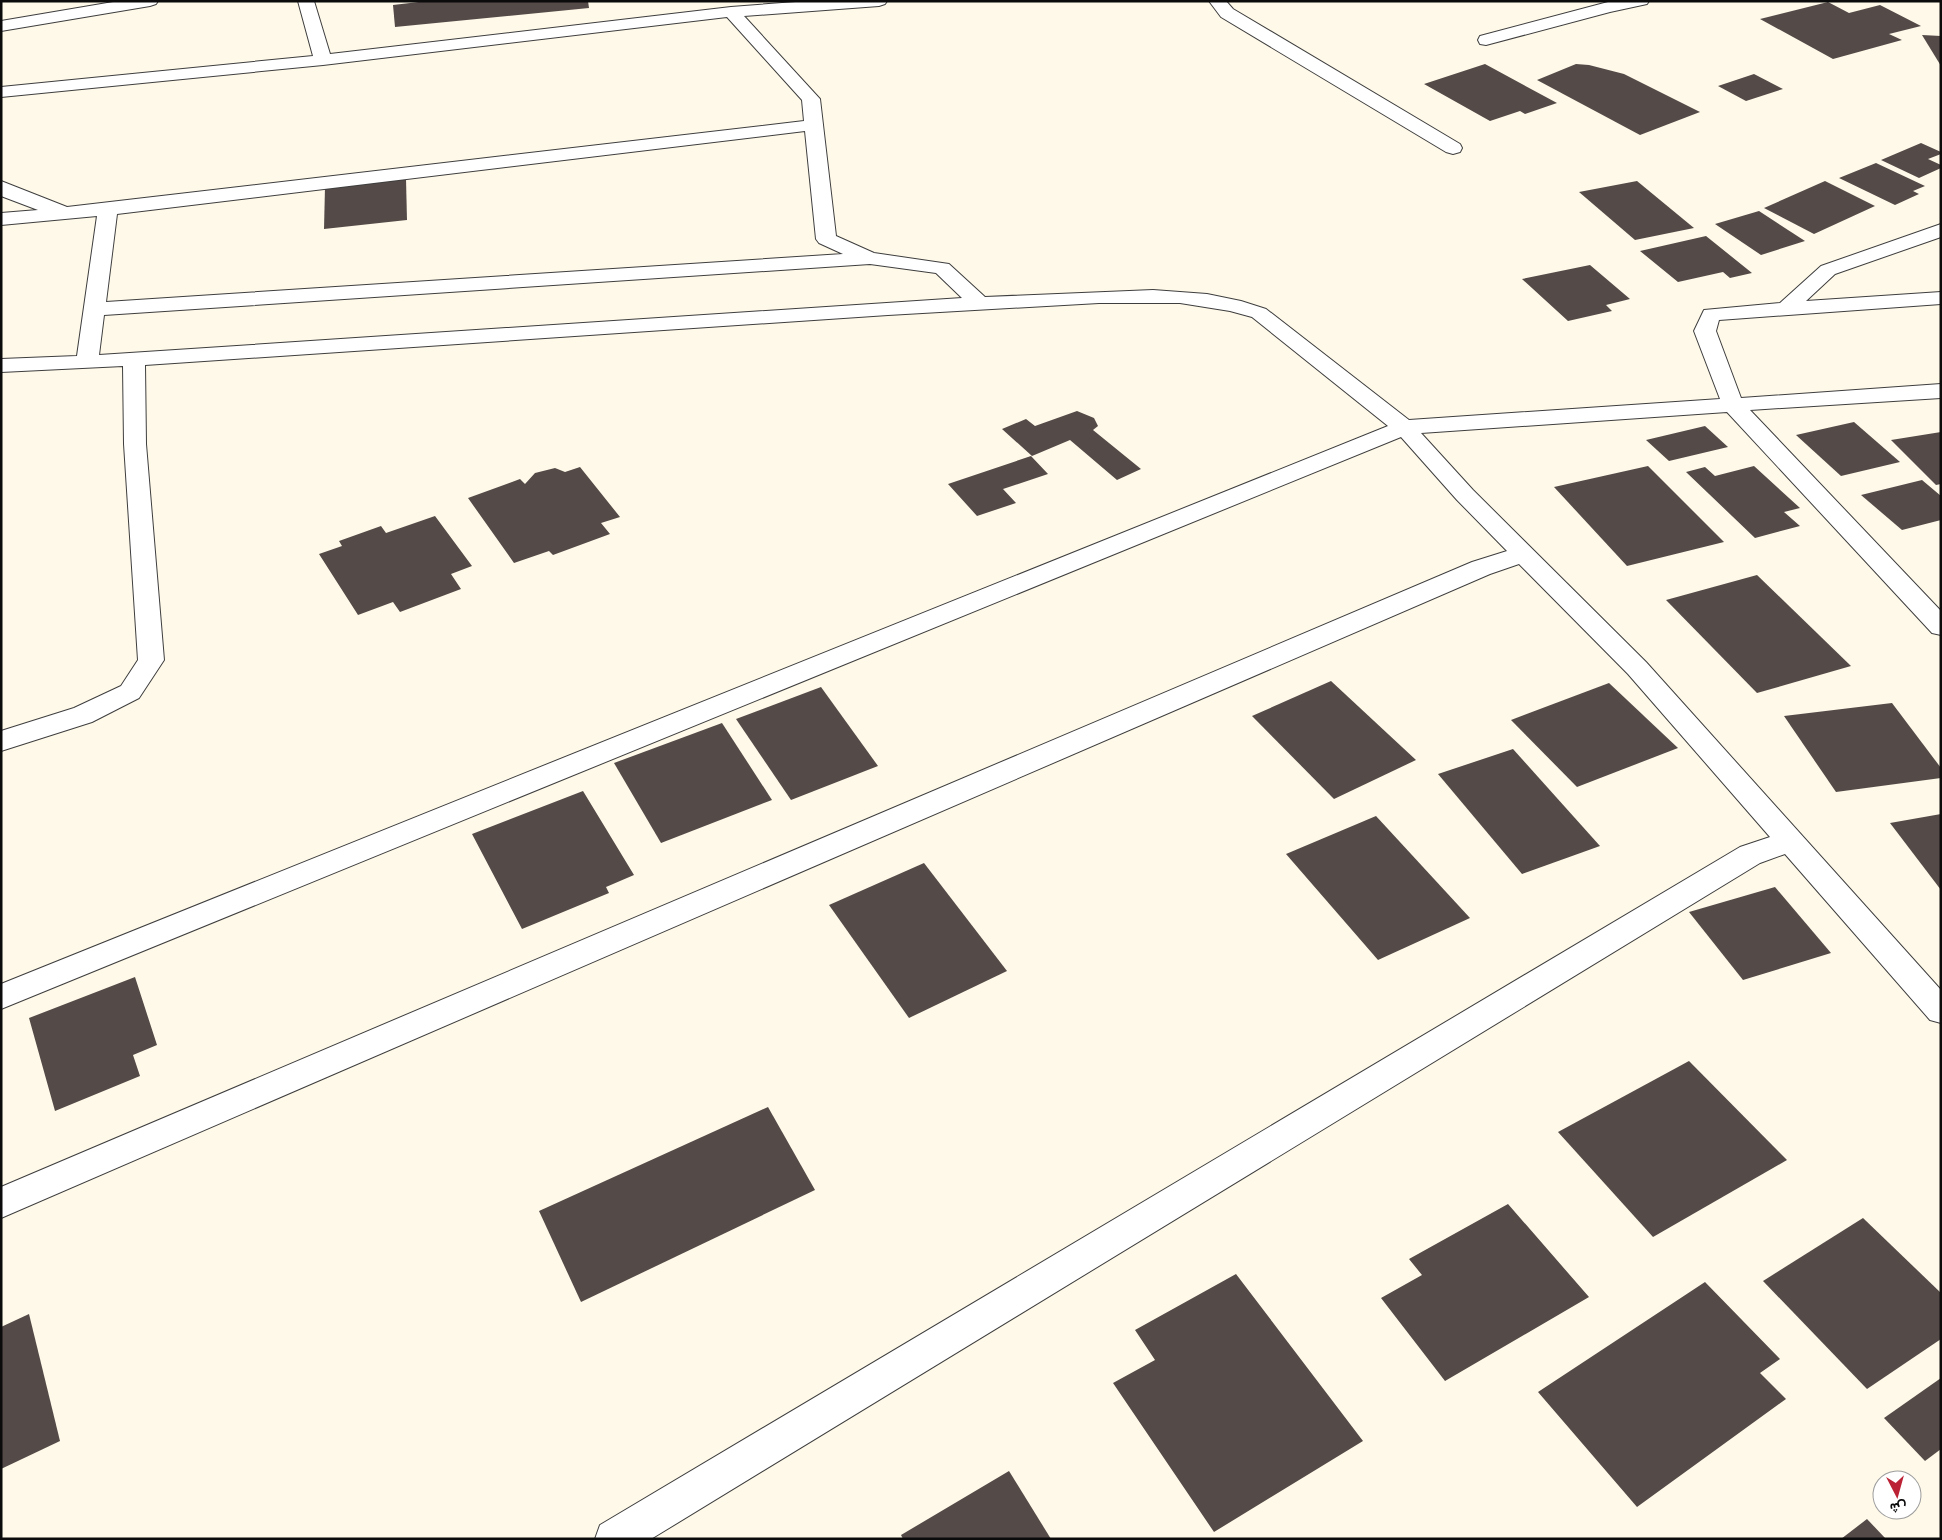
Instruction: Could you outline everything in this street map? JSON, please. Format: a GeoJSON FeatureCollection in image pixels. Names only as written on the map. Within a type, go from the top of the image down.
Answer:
{"type":"FeatureCollection","features":[{"type":"Feature","properties":{"kind":"street"},"geometry":{"type":"LineString","coordinates":[[1,26],[150,1]]}},
{"type":"Feature","properties":{"kind":"street"},"geometry":{"type":"LineString","coordinates":[[306,1],[323,60]]}},
{"type":"Feature","properties":{"kind":"street"},"geometry":{"type":"LineString","coordinates":[[2,87],[323,60],[731,12],[879,1]]}},
{"type":"Feature","properties":{"kind":"street"},"geometry":{"type":"LineString","coordinates":[[1217,1],[1227,13],[1453,148]]}},
{"type":"Feature","properties":{"kind":"street"},"geometry":{"type":"LineString","coordinates":[[1486,40],[1603,4],[1641,1]]}},
{"type":"Feature","properties":{"kind":"street"},"geometry":{"type":"LineString","coordinates":[[731,12],[811,100],[826,239],[870,258]]}},
{"type":"Feature","properties":{"kind":"street"},"geometry":{"type":"LineString","coordinates":[[1,219],[108,209],[814,125]]}},
{"type":"Feature","properties":{"kind":"street"},"geometry":{"type":"LineString","coordinates":[[1,187],[6,191],[66,213]]}},
{"type":"Feature","properties":{"kind":"street"},"geometry":{"type":"LineString","coordinates":[[87,362],[108,209]]}},
{"type":"Feature","properties":{"kind":"street"},"geometry":{"type":"LineString","coordinates":[[1787,308],[1828,270],[1941,230]]}},
{"type":"Feature","properties":{"kind":"street"},"geometry":{"type":"LineString","coordinates":[[1917,238],[1941,244]]}},
{"type":"Feature","properties":{"kind":"street"},"geometry":{"type":"LineString","coordinates":[[94,309],[870,258],[942,268],[980,303]]}},
{"type":"Feature","properties":{"kind":"street"},"geometry":{"type":"LineString","coordinates":[[1,366],[134,359],[980,303],[1163,296],[1207,299],[1259,312],[1404,427],[1465,495],[1637,668],[1941,1011]]}},
{"type":"Feature","properties":{"kind":"street"},"geometry":{"type":"LineString","coordinates":[[1941,298],[1711,314],[1705,331],[1733,405],[1941,627]]}},
{"type":"Feature","properties":{"kind":"street"},"geometry":{"type":"LineString","coordinates":[[1,741],[83,715],[130,692],[151,660],[135,444],[134,359]]}},
{"type":"Feature","properties":{"kind":"street"},"geometry":{"type":"LineString","coordinates":[[1,997],[1404,427],[1941,392]]}},
{"type":"Feature","properties":{"kind":"street"},"geometry":{"type":"LineString","coordinates":[[1,1203],[1481,568],[1524,554]]}},
{"type":"Feature","properties":{"kind":"street"},"geometry":{"type":"LineString","coordinates":[[614,1539],[1750,855],[1791,840]]}},
{"type":"Feature","properties":{"kind":"building"},"geometry":{"type":"Polygon","coordinates":[[[427,1],[588,1],[589,8],[395,27],[393,5],[427,1]]]}},
{"type":"Feature","properties":{"kind":"building"},"geometry":{"type":"Polygon","coordinates":[[[1828,2],[1849,13],[1880,5],[1921,26],[1889,34],[1902,40],[1833,59],[1760,19],[1828,2]]]}},
{"type":"Feature","properties":{"kind":"building"},"geometry":{"type":"Polygon","coordinates":[[[1922,35],[1941,36],[1941,66],[1922,35]]]}},
{"type":"Feature","properties":{"kind":"building"},"geometry":{"type":"Polygon","coordinates":[[[1485,64],[1557,103],[1525,114],[1520,111],[1490,121],[1424,84],[1485,64]]]}},
{"type":"Feature","properties":{"kind":"building"},"geometry":{"type":"Polygon","coordinates":[[[1576,64],[1589,65],[1624,74],[1700,112],[1640,135],[1537,80],[1576,64]]]}},
{"type":"Feature","properties":{"kind":"building"},"geometry":{"type":"Polygon","coordinates":[[[1754,74],[1783,89],[1746,101],[1718,86],[1754,74]]]}},
{"type":"Feature","properties":{"kind":"building"},"geometry":{"type":"Polygon","coordinates":[[[1921,143],[1941,152],[1941,154],[1928,159],[1941,165],[1941,168],[1919,178],[1881,160],[1921,143]]]}},
{"type":"Feature","properties":{"kind":"building"},"geometry":{"type":"Polygon","coordinates":[[[1876,163],[1925,186],[1913,191],[1919,194],[1895,205],[1839,178],[1876,163]]]}},
{"type":"Feature","properties":{"kind":"building"},"geometry":{"type":"Polygon","coordinates":[[[406,179],[407,220],[324,229],[325,187],[406,179]]]}},
{"type":"Feature","properties":{"kind":"building"},"geometry":{"type":"Polygon","coordinates":[[[1637,181],[1694,228],[1635,240],[1579,192],[1637,181]]]}},
{"type":"Feature","properties":{"kind":"building"},"geometry":{"type":"Polygon","coordinates":[[[1825,181],[1875,206],[1814,234],[1764,208],[1825,181]]]}},
{"type":"Feature","properties":{"kind":"building"},"geometry":{"type":"Polygon","coordinates":[[[1759,211],[1805,241],[1761,255],[1715,224],[1759,211]]]}},
{"type":"Feature","properties":{"kind":"building"},"geometry":{"type":"Polygon","coordinates":[[[1706,236],[1752,273],[1730,278],[1723,272],[1678,282],[1640,251],[1706,236]]]}},
{"type":"Feature","properties":{"kind":"building"},"geometry":{"type":"Polygon","coordinates":[[[1590,265],[1630,299],[1606,305],[1612,311],[1568,321],[1522,279],[1590,265]]]}},
{"type":"Feature","properties":{"kind":"building"},"geometry":{"type":"Polygon","coordinates":[[[1077,411],[1094,418],[1098,426],[1093,430],[1141,469],[1117,480],[1070,440],[1032,456],[1002,429],[1026,419],[1035,426],[1077,411]]]}},
{"type":"Feature","properties":{"kind":"building"},"geometry":{"type":"Polygon","coordinates":[[[1854,422],[1900,462],[1841,476],[1796,435],[1854,422]]]}},
{"type":"Feature","properties":{"kind":"building"},"geometry":{"type":"Polygon","coordinates":[[[1705,426],[1728,447],[1669,461],[1646,440],[1705,426]]]}},
{"type":"Feature","properties":{"kind":"building"},"geometry":{"type":"Polygon","coordinates":[[[1941,432],[1941,484],[1936,485],[1891,440],[1941,432]]]}},
{"type":"Feature","properties":{"kind":"building"},"geometry":{"type":"Polygon","coordinates":[[[1031,456],[1048,474],[1003,489],[1016,503],[977,516],[948,484],[1031,456]]]}},
{"type":"Feature","properties":{"kind":"building"},"geometry":{"type":"Polygon","coordinates":[[[1648,466],[1724,542],[1627,566],[1554,487],[1648,466]]]}},
{"type":"Feature","properties":{"kind":"building"},"geometry":{"type":"Polygon","coordinates":[[[1754,466],[1800,508],[1784,512],[1800,526],[1755,538],[1686,472],[1705,467],[1715,476],[1754,466]]]}},
{"type":"Feature","properties":{"kind":"building"},"geometry":{"type":"Polygon","coordinates":[[[580,467],[620,517],[601,523],[610,534],[553,555],[549,551],[514,563],[468,498],[520,479],[525,484],[535,473],[555,468],[565,472],[580,467]]]}},
{"type":"Feature","properties":{"kind":"building"},"geometry":{"type":"Polygon","coordinates":[[[1922,480],[1941,496],[1941,520],[1902,530],[1861,495],[1922,480]]]}},
{"type":"Feature","properties":{"kind":"building"},"geometry":{"type":"Polygon","coordinates":[[[435,516],[472,566],[451,574],[461,589],[400,612],[393,602],[358,615],[319,554],[342,546],[339,541],[381,526],[386,533],[435,516]]]}},
{"type":"Feature","properties":{"kind":"building"},"geometry":{"type":"Polygon","coordinates":[[[1757,575],[1851,666],[1757,693],[1666,600],[1757,575]]]}},
{"type":"Feature","properties":{"kind":"building"},"geometry":{"type":"Polygon","coordinates":[[[1331,681],[1416,760],[1334,799],[1252,716],[1331,681]]]}},
{"type":"Feature","properties":{"kind":"building"},"geometry":{"type":"Polygon","coordinates":[[[1609,683],[1678,748],[1577,787],[1511,720],[1609,683]]]}},
{"type":"Feature","properties":{"kind":"building"},"geometry":{"type":"Polygon","coordinates":[[[821,687],[878,766],[791,800],[736,719],[821,687]]]}},
{"type":"Feature","properties":{"kind":"building"},"geometry":{"type":"Polygon","coordinates":[[[1892,703],[1941,768],[1941,778],[1836,792],[1784,716],[1892,703]]]}},
{"type":"Feature","properties":{"kind":"building"},"geometry":{"type":"Polygon","coordinates":[[[722,723],[772,800],[661,843],[614,763],[722,723]]]}},
{"type":"Feature","properties":{"kind":"building"},"geometry":{"type":"Polygon","coordinates":[[[1513,749],[1600,846],[1522,874],[1438,774],[1513,749]]]}},
{"type":"Feature","properties":{"kind":"building"},"geometry":{"type":"Polygon","coordinates":[[[583,791],[634,875],[606,887],[609,893],[522,929],[472,834],[583,791]]]}},
{"type":"Feature","properties":{"kind":"building"},"geometry":{"type":"Polygon","coordinates":[[[1941,814],[1941,890],[1890,823],[1941,814]]]}},
{"type":"Feature","properties":{"kind":"building"},"geometry":{"type":"Polygon","coordinates":[[[1376,816],[1470,918],[1378,960],[1286,854],[1376,816]]]}},
{"type":"Feature","properties":{"kind":"building"},"geometry":{"type":"Polygon","coordinates":[[[924,863],[1007,971],[909,1018],[829,905],[924,863]]]}},
{"type":"Feature","properties":{"kind":"building"},"geometry":{"type":"Polygon","coordinates":[[[1775,887],[1831,953],[1743,980],[1689,912],[1775,887]]]}},
{"type":"Feature","properties":{"kind":"building"},"geometry":{"type":"Polygon","coordinates":[[[135,977],[157,1045],[133,1055],[140,1076],[55,1111],[29,1018],[135,977]]]}},
{"type":"Feature","properties":{"kind":"building"},"geometry":{"type":"Polygon","coordinates":[[[1689,1061],[1787,1160],[1653,1237],[1558,1132],[1689,1061]]]}},
{"type":"Feature","properties":{"kind":"building"},"geometry":{"type":"Polygon","coordinates":[[[768,1107],[815,1190],[581,1302],[539,1211],[768,1107]]]}},
{"type":"Feature","properties":{"kind":"building"},"geometry":{"type":"Polygon","coordinates":[[[1508,1204],[1589,1297],[1445,1381],[1381,1298],[1422,1275],[1409,1259],[1508,1204]]]}},
{"type":"Feature","properties":{"kind":"building"},"geometry":{"type":"Polygon","coordinates":[[[1863,1218],[1941,1293],[1941,1339],[1867,1389],[1763,1281],[1863,1218]]]}},
{"type":"Feature","properties":{"kind":"building"},"geometry":{"type":"Polygon","coordinates":[[[1236,1274],[1363,1441],[1214,1532],[1113,1383],[1155,1360],[1135,1330],[1236,1274]]]}},
{"type":"Feature","properties":{"kind":"building"},"geometry":{"type":"Polygon","coordinates":[[[1705,1282],[1780,1359],[1760,1373],[1786,1399],[1637,1507],[1538,1392],[1705,1282]]]}},
{"type":"Feature","properties":{"kind":"building"},"geometry":{"type":"Polygon","coordinates":[[[29,1314],[60,1441],[1,1469],[1,1327],[29,1314]]]}},
{"type":"Feature","properties":{"kind":"building"},"geometry":{"type":"Polygon","coordinates":[[[1941,1378],[1941,1449],[1925,1461],[1884,1418],[1941,1378]]]}},
{"type":"Feature","properties":{"kind":"building"},"geometry":{"type":"Polygon","coordinates":[[[1009,1471],[1051,1539],[903,1539],[901,1535],[1009,1471]]]}},
{"type":"Feature","properties":{"kind":"building"},"geometry":{"type":"Polygon","coordinates":[[[1867,1519],[1886,1539],[1841,1539],[1867,1519]]]}}]}
